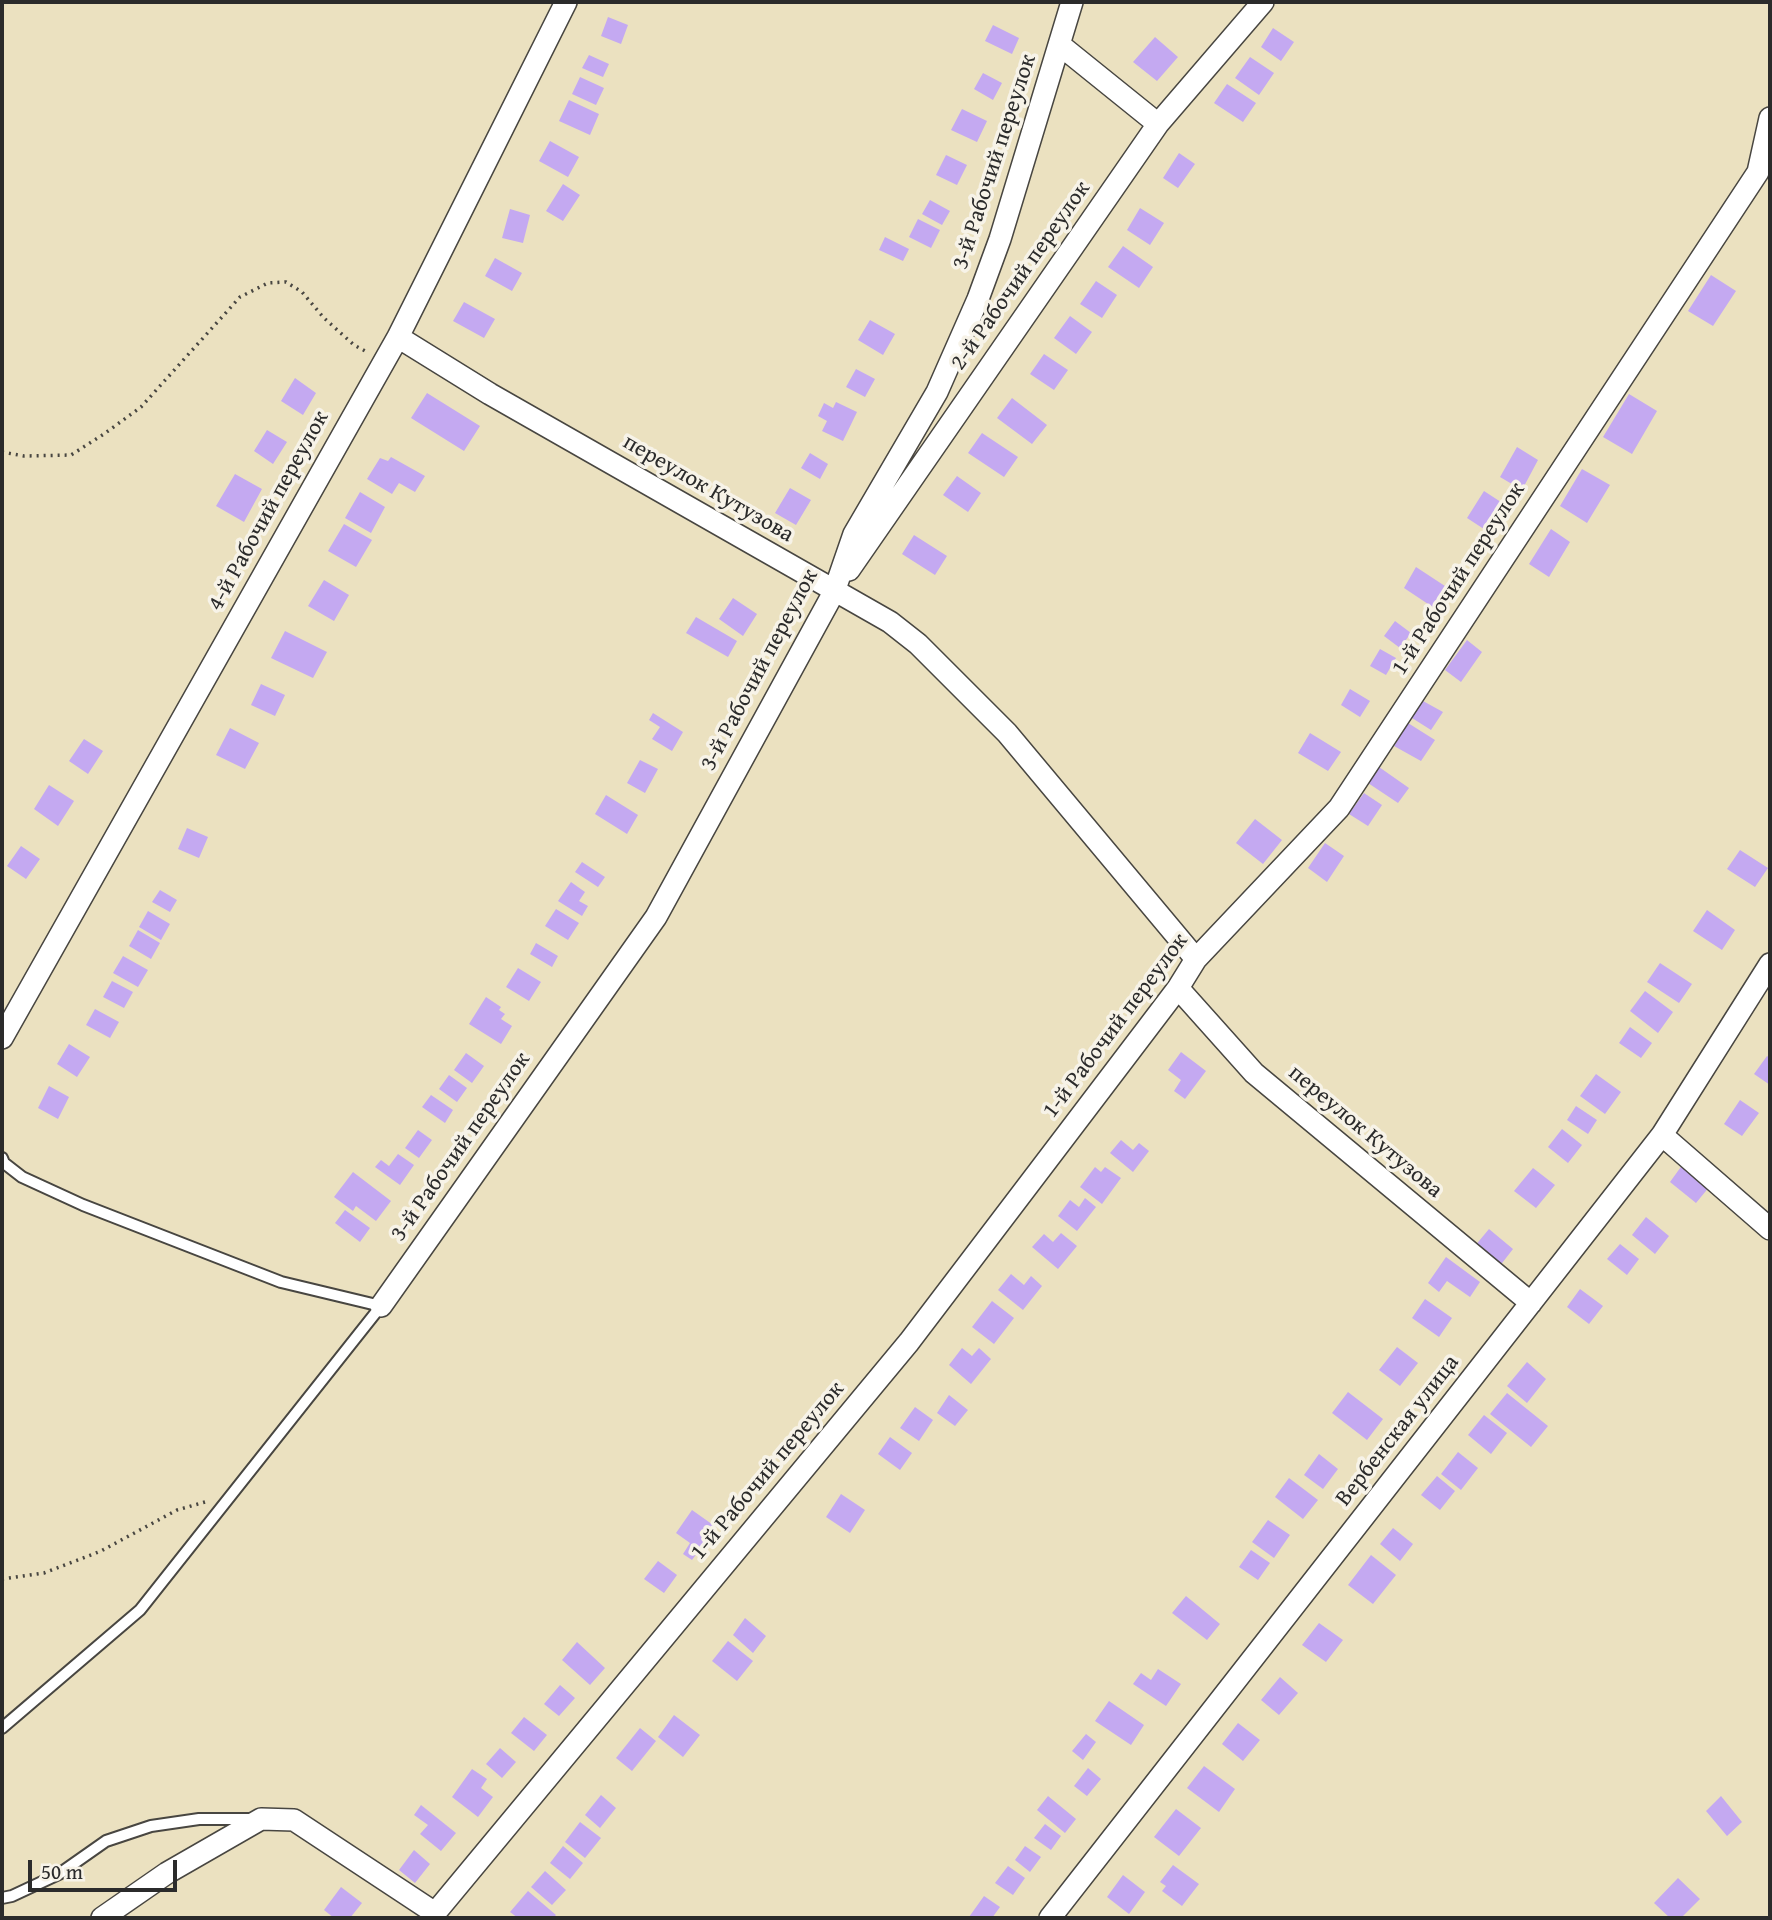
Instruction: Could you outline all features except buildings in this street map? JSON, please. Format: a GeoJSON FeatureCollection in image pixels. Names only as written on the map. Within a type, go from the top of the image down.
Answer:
{"type":"FeatureCollection","features":[{"type":"Feature","properties":{"kind":"street","name":"4-й Рабочий переулок"},"geometry":{"type":"LineString","coordinates":[[2,1038],[398,337],[566,2]]}},
{"type":"Feature","properties":{"kind":"street","name":"3-й Рабочий переулок"},"geometry":{"type":"LineString","coordinates":[[381,1306],[656,917],[834,592],[853,534],[937,393],[978,299],[1000,239],[1072,2]]}},
{"type":"Feature","properties":{"kind":"street","name":"2-й Рабочий переулок"},"geometry":{"type":"LineString","coordinates":[[834,592],[1158,124],[1264,2]]}},
{"type":"Feature","properties":{"kind":"street"},"geometry":{"type":"LineString","coordinates":[[1060,45],[1158,124]]}},
{"type":"Feature","properties":{"kind":"street","name":"1-й Рабочий переулок"},"geometry":{"type":"LineString","coordinates":[[433,1916],[909,1342],[1178,988],[1196,959],[1339,808],[1764,175],[1770,118]]}},
{"type":"Feature","properties":{"kind":"street","name":"переулок Кутузова"},"geometry":{"type":"LineString","coordinates":[[398,337],[490,394],[890,622],[918,644],[1007,733],[1196,959]]}},
{"type":"Feature","properties":{"kind":"street","name":"Вербенская улица"},"geometry":{"type":"LineString","coordinates":[[1050,1918],[1661,1135],[1770,964]]}},
{"type":"Feature","properties":{"kind":"street","name":"переулок Кутузова"},"geometry":{"type":"LineString","coordinates":[[1178,988],[1254,1073],[1531,1303]]}},
{"type":"Feature","properties":{"kind":"street"},"geometry":{"type":"LineString","coordinates":[[1661,1135],[1770,1229]]}},
{"type":"Feature","properties":{"kind":"street"},"geometry":{"type":"LineString","coordinates":[[102,1918],[167,1873],[261,1819],[294,1820],[433,1916]]}},
{"type":"Feature","properties":{"kind":"lane"},"geometry":{"type":"LineString","coordinates":[[2,1158],[4,1163],[22,1177],[96,1210],[281,1282],[381,1306],[139,1610],[2,1728]]}},
{"type":"Feature","properties":{"kind":"lane"},"geometry":{"type":"LineString","coordinates":[[2,1898],[59,1874],[106,1841],[151,1826],[199,1819],[261,1819]]}},
{"type":"Feature","properties":{"kind":"path"},"geometry":{"type":"LineString","coordinates":[[2,453],[24,456],[71,455],[82,448],[141,407],[240,297],[268,283],[286,282],[302,292],[324,318],[354,345],[385,360]]}},
{"type":"Feature","properties":{"kind":"path"},"geometry":{"type":"LineString","coordinates":[[2,1578],[44,1573],[102,1551],[177,1510],[231,1495]]}}]}
